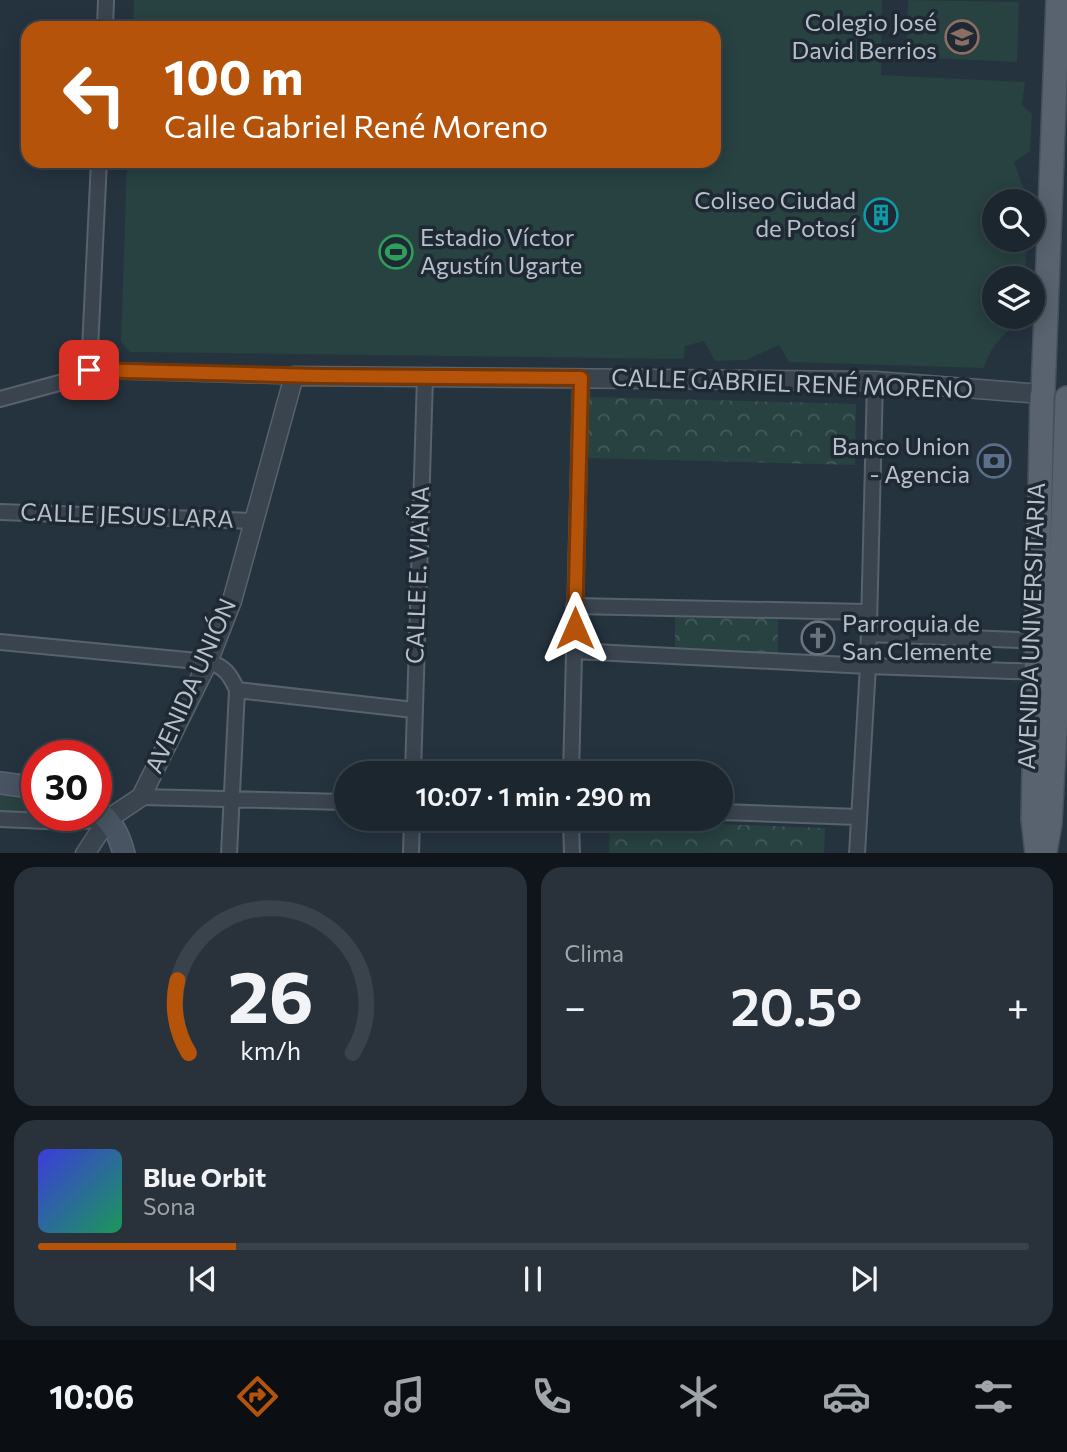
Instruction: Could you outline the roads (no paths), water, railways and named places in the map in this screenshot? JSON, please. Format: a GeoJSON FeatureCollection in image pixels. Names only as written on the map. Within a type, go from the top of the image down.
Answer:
{"type":"FeatureCollection","features":[{"type":"Feature","properties":{"kind":"main road","name":"AVENIDA UNIVERSITARIA"},"geometry":{"type":"LineString","coordinates":[[1055,853],[1050,822],[1051,685],[1042,394],[1058,209],[1061,11]]}},
{"type":"Feature","properties":{"kind":"main road"},"geometry":{"type":"LineString","coordinates":[[1067,391],[1055,382],[1047,385],[1042,394],[1046,404],[1053,407],[1061,406],[1067,399]]}},
{"type":"Feature","properties":{"kind":"main road","name":"AVENIDA UNIVERSITARIA"},"geometry":{"type":"LineString","coordinates":[[1049,641],[1067,399]]}},
{"type":"Feature","properties":{"kind":"main road"},"geometry":{"type":"LineString","coordinates":[[0,783],[21,786]]}},
{"type":"Feature","properties":{"kind":"main road","name":"AVENIDA UNIVERSITARIA"},"geometry":{"type":"LineString","coordinates":[[1028,853],[1050,822]]}},
{"type":"Feature","properties":{"kind":"main road"},"geometry":{"type":"LineString","coordinates":[[1037,853],[1050,822]]}},
{"type":"Feature","properties":{"kind":"main road"},"geometry":{"type":"LineString","coordinates":[[1045,853],[1050,822]]}},
{"type":"Feature","properties":{"kind":"main road"},"geometry":{"type":"LineString","coordinates":[[112,826],[119,835],[124,853]]}},
{"type":"Feature","properties":{"kind":"street"},"geometry":{"type":"LineString","coordinates":[[105,21],[106,0]]}},
{"type":"Feature","properties":{"kind":"street"},"geometry":{"type":"LineString","coordinates":[[89,370],[99,168]]}},
{"type":"Feature","properties":{"kind":"street","name":"CALLE GABRIEL RENÉ MORENO"},"geometry":{"type":"LineString","coordinates":[[0,399],[70,380],[89,370],[294,376],[875,381],[1042,394]]}},
{"type":"Feature","properties":{"kind":"street","name":"AVENIDA UNIÓN"},"geometry":{"type":"LineString","coordinates":[[112,810],[141,797],[208,662],[232,601],[294,376]]}},
{"type":"Feature","properties":{"kind":"street","name":"CALLE E. VIAÑA"},"geometry":{"type":"LineString","coordinates":[[413,761],[425,377]]}},
{"type":"Feature","properties":{"kind":"street"},"geometry":{"type":"LineString","coordinates":[[571,761],[581,378]]}},
{"type":"Feature","properties":{"kind":"street"},"geometry":{"type":"LineString","coordinates":[[857,853],[868,666],[875,381]]}},
{"type":"Feature","properties":{"kind":"street","name":"CALLE JESUS LARA"},"geometry":{"type":"LineString","coordinates":[[0,512],[254,521]]}},
{"type":"Feature","properties":{"kind":"street"},"geometry":{"type":"LineString","coordinates":[[574,606],[868,612]]}},
{"type":"Feature","properties":{"kind":"street"},"geometry":{"type":"LineString","coordinates":[[869,634],[1049,641]]}},
{"type":"Feature","properties":{"kind":"street"},"geometry":{"type":"LineString","coordinates":[[0,642],[208,662],[221,666],[231,677],[237,690],[229,853]]}},
{"type":"Feature","properties":{"kind":"street"},"geometry":{"type":"LineString","coordinates":[[575,651],[868,666],[1051,685]]}},
{"type":"Feature","properties":{"kind":"street"},"geometry":{"type":"LineString","coordinates":[[237,690],[414,710]]}},
{"type":"Feature","properties":{"kind":"street"},"geometry":{"type":"LineString","coordinates":[[141,797],[334,802]]}},
{"type":"Feature","properties":{"kind":"street"},"geometry":{"type":"LineString","coordinates":[[733,812],[858,817]]}},
{"type":"Feature","properties":{"kind":"street"},"geometry":{"type":"LineString","coordinates":[[0,819],[21,820]]}},
{"type":"Feature","properties":{"kind":"street","name":"AVENIDA UNIÓN"},"geometry":{"type":"LineString","coordinates":[[85,853],[95,831]]}},
{"type":"Feature","properties":{"kind":"street"},"geometry":{"type":"LineString","coordinates":[[411,853],[412,831]]}},
{"type":"Feature","properties":{"kind":"street"},"geometry":{"type":"LineString","coordinates":[[571,831],[572,853]]}},
{"type":"Feature","properties":{"kind":"place","name":"Colegio José David Berrios"},"geometry":{"type":"Point","coordinates":[962,37]}},
{"type":"Feature","properties":{"kind":"place","name":"Coliseo Ciudad de Potosí"},"geometry":{"type":"Point","coordinates":[881,215]}},
{"type":"Feature","properties":{"kind":"place","name":"Estadio Víctor Agustín Ugarte"},"geometry":{"type":"Point","coordinates":[396,252]}},
{"type":"Feature","properties":{"kind":"place","name":"Banco Union - Agencia"},"geometry":{"type":"Point","coordinates":[994,461]}},
{"type":"Feature","properties":{"kind":"place","name":"Parroquia de San Clemente"},"geometry":{"type":"Point","coordinates":[818,638]}}]}
